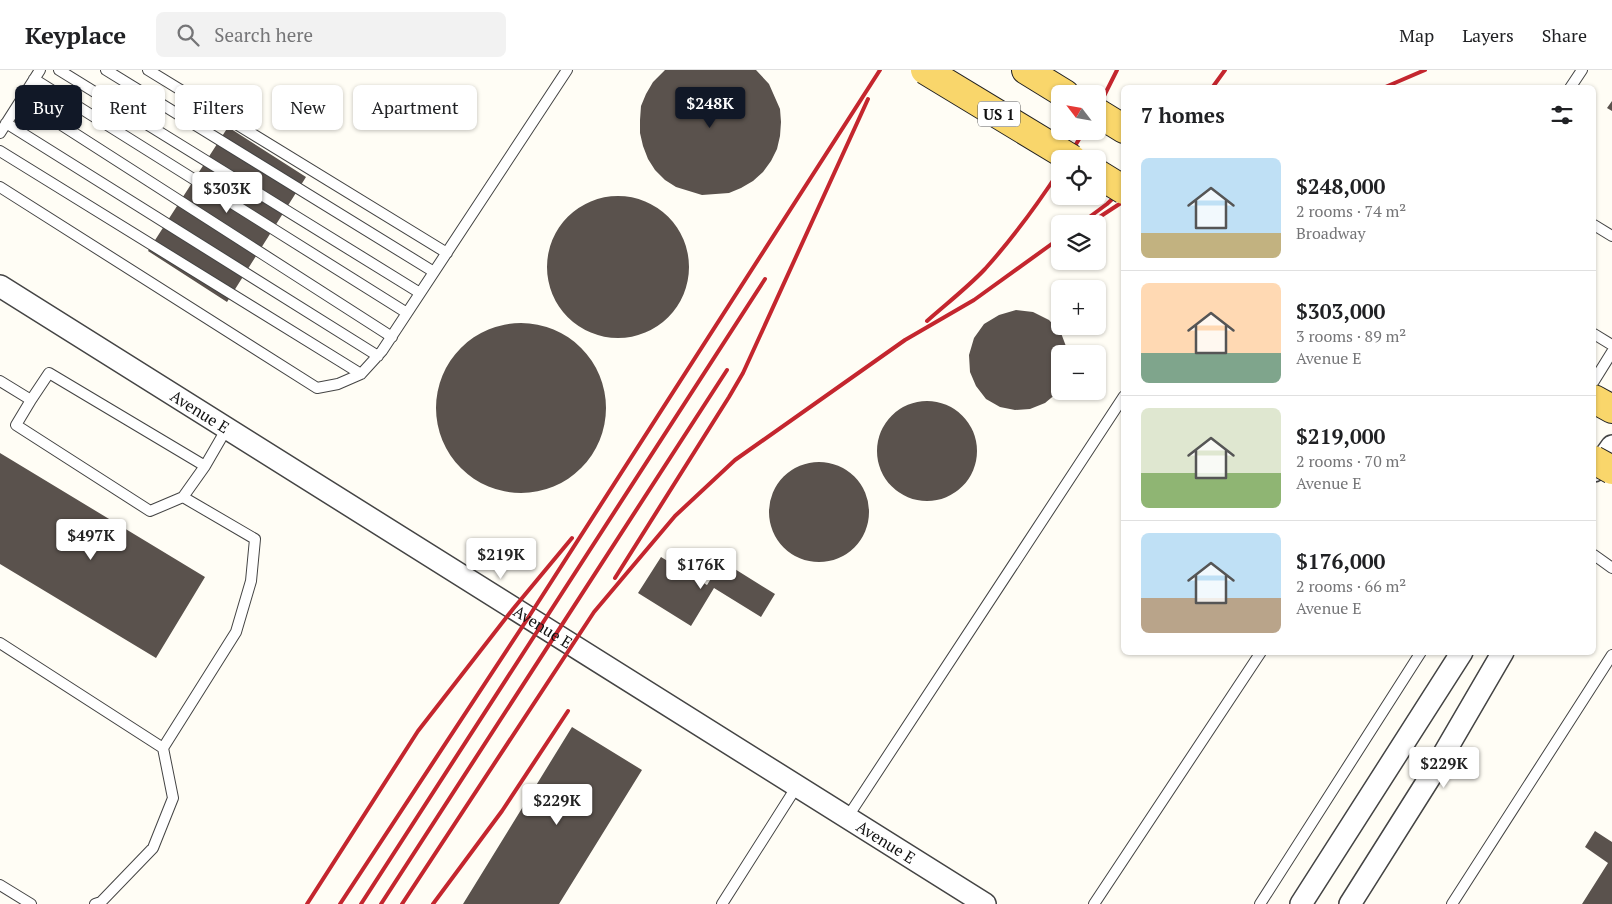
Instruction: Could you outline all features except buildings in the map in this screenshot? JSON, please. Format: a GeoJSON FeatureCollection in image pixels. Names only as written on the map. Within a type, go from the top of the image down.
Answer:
{"type":"FeatureCollection","features":[{"type":"Feature","properties":{"kind":"main road","name":"US 1"},"geometry":{"type":"LineString","coordinates":[[925,70],[1057,150]]}},
{"type":"Feature","properties":{"kind":"main road"},"geometry":{"type":"LineString","coordinates":[[1026,70],[1051,85]]}},
{"type":"Feature","properties":{"kind":"main road"},"geometry":{"type":"LineString","coordinates":[[1106,118],[1121,127]]}},
{"type":"Feature","properties":{"kind":"main road"},"geometry":{"type":"LineString","coordinates":[[1106,179],[1121,188]]}},
{"type":"Feature","properties":{"kind":"main road"},"geometry":{"type":"LineString","coordinates":[[1596,400],[1612,409]]}},
{"type":"Feature","properties":{"kind":"main road"},"geometry":{"type":"LineString","coordinates":[[1596,461],[1612,470]]}},
{"type":"Feature","properties":{"kind":"street","name":"Avenue E"},"geometry":{"type":"LineString","coordinates":[[0,286],[984,904]]}},
{"type":"Feature","properties":{"kind":"street"},"geometry":{"type":"LineString","coordinates":[[1596,468],[1612,446]]}},
{"type":"Feature","properties":{"kind":"street"},"geometry":{"type":"LineString","coordinates":[[1301,904],[1460,655]]}},
{"type":"Feature","properties":{"kind":"street"},"geometry":{"type":"LineString","coordinates":[[1350,904],[1432,774],[1501,655]]}},
{"type":"Feature","properties":{"kind":"lane"},"geometry":{"type":"LineString","coordinates":[[59,70],[420,294]]}},
{"type":"Feature","properties":{"kind":"lane"},"geometry":{"type":"LineString","coordinates":[[106,70],[434,272]]}},
{"type":"Feature","properties":{"kind":"lane"},"geometry":{"type":"LineString","coordinates":[[148,70],[447,253]]}},
{"type":"Feature","properties":{"kind":"lane"},"geometry":{"type":"LineString","coordinates":[[0,187],[317,388],[338,384],[361,374],[392,337],[567,70]]}},
{"type":"Feature","properties":{"kind":"lane"},"geometry":{"type":"LineString","coordinates":[[1572,85],[1582,70]]}},
{"type":"Feature","properties":{"kind":"lane"},"geometry":{"type":"LineString","coordinates":[[30,85],[37,74],[407,313]]}},
{"type":"Feature","properties":{"kind":"lane"},"geometry":{"type":"LineString","coordinates":[[0,133],[15,109]]}},
{"type":"Feature","properties":{"kind":"lane"},"geometry":{"type":"LineString","coordinates":[[6,123],[378,356]]}},
{"type":"Feature","properties":{"kind":"lane"},"geometry":{"type":"LineString","coordinates":[[68,130],[392,337]]}},
{"type":"Feature","properties":{"kind":"lane"},"geometry":{"type":"LineString","coordinates":[[0,151],[361,374]]}},
{"type":"Feature","properties":{"kind":"lane"},"geometry":{"type":"LineString","coordinates":[[1596,225],[1612,236]]}},
{"type":"Feature","properties":{"kind":"lane"},"geometry":{"type":"LineString","coordinates":[[1596,335],[1612,346]]}},
{"type":"Feature","properties":{"kind":"lane"},"geometry":{"type":"LineString","coordinates":[[1596,378],[1612,352]]}},
{"type":"Feature","properties":{"kind":"lane"},"geometry":{"type":"LineString","coordinates":[[205,466],[49,373],[16,426],[150,511],[183,497],[205,466],[227,428]]}},
{"type":"Feature","properties":{"kind":"lane"},"geometry":{"type":"LineString","coordinates":[[0,381],[31,400]]}},
{"type":"Feature","properties":{"kind":"lane"},"geometry":{"type":"LineString","coordinates":[[847,818],[1121,401]]}},
{"type":"Feature","properties":{"kind":"lane"},"geometry":{"type":"LineString","coordinates":[[95,904],[101,902],[152,848],[173,798],[163,748],[236,632],[251,580],[256,539],[183,497]]}},
{"type":"Feature","properties":{"kind":"lane"},"geometry":{"type":"LineString","coordinates":[[1596,556],[1612,568]]}},
{"type":"Feature","properties":{"kind":"lane"},"geometry":{"type":"LineString","coordinates":[[0,643],[163,748]]}},
{"type":"Feature","properties":{"kind":"lane"},"geometry":{"type":"LineString","coordinates":[[1094,904],[1259,655]]}},
{"type":"Feature","properties":{"kind":"lane"},"geometry":{"type":"LineString","coordinates":[[1260,904],[1418,655]]}},
{"type":"Feature","properties":{"kind":"lane"},"geometry":{"type":"LineString","coordinates":[[1452,904],[1612,656]]}},
{"type":"Feature","properties":{"kind":"lane"},"geometry":{"type":"LineString","coordinates":[[722,904],[797,786]]}},
{"type":"Feature","properties":{"kind":"lane"},"geometry":{"type":"LineString","coordinates":[[0,884],[31,904]]}},
{"type":"Feature","properties":{"kind":"railway"},"geometry":{"type":"LineString","coordinates":[[340,904],[528,618],[880,70]]}},
{"type":"Feature","properties":{"kind":"railway"},"geometry":{"type":"LineString","coordinates":[[1106,92],[1117,70]]}},
{"type":"Feature","properties":{"kind":"railway"},"geometry":{"type":"LineString","coordinates":[[1214,85],[1225,70]]}},
{"type":"Feature","properties":{"kind":"railway"},"geometry":{"type":"LineString","coordinates":[[1390,85],[1425,70]]}},
{"type":"Feature","properties":{"kind":"railway"},"geometry":{"type":"LineString","coordinates":[[615,578],[743,373],[868,99]]}},
{"type":"Feature","properties":{"kind":"railway"},"geometry":{"type":"LineString","coordinates":[[1072,150],[1079,140]]}},
{"type":"Feature","properties":{"kind":"railway"},"geometry":{"type":"LineString","coordinates":[[927,321],[985,269],[1051,184]]}},
{"type":"Feature","properties":{"kind":"railway"},"geometry":{"type":"LineString","coordinates":[[1092,215],[1121,191]]}},
{"type":"Feature","properties":{"kind":"railway"},"geometry":{"type":"LineString","coordinates":[[1103,215],[1121,203]]}},
{"type":"Feature","properties":{"kind":"railway"},"geometry":{"type":"LineString","coordinates":[[402,904],[594,612],[675,516],[735,460],[905,340],[974,300],[1051,244]]}},
{"type":"Feature","properties":{"kind":"railway"},"geometry":{"type":"LineString","coordinates":[[361,904],[765,279]]}},
{"type":"Feature","properties":{"kind":"railway"},"geometry":{"type":"LineString","coordinates":[[381,904],[727,370]]}},
{"type":"Feature","properties":{"kind":"railway"},"geometry":{"type":"LineString","coordinates":[[307,904],[418,731],[513,609],[572,538]]}},
{"type":"Feature","properties":{"kind":"railway"},"geometry":{"type":"LineString","coordinates":[[433,904],[502,811],[568,711]]}}]}
